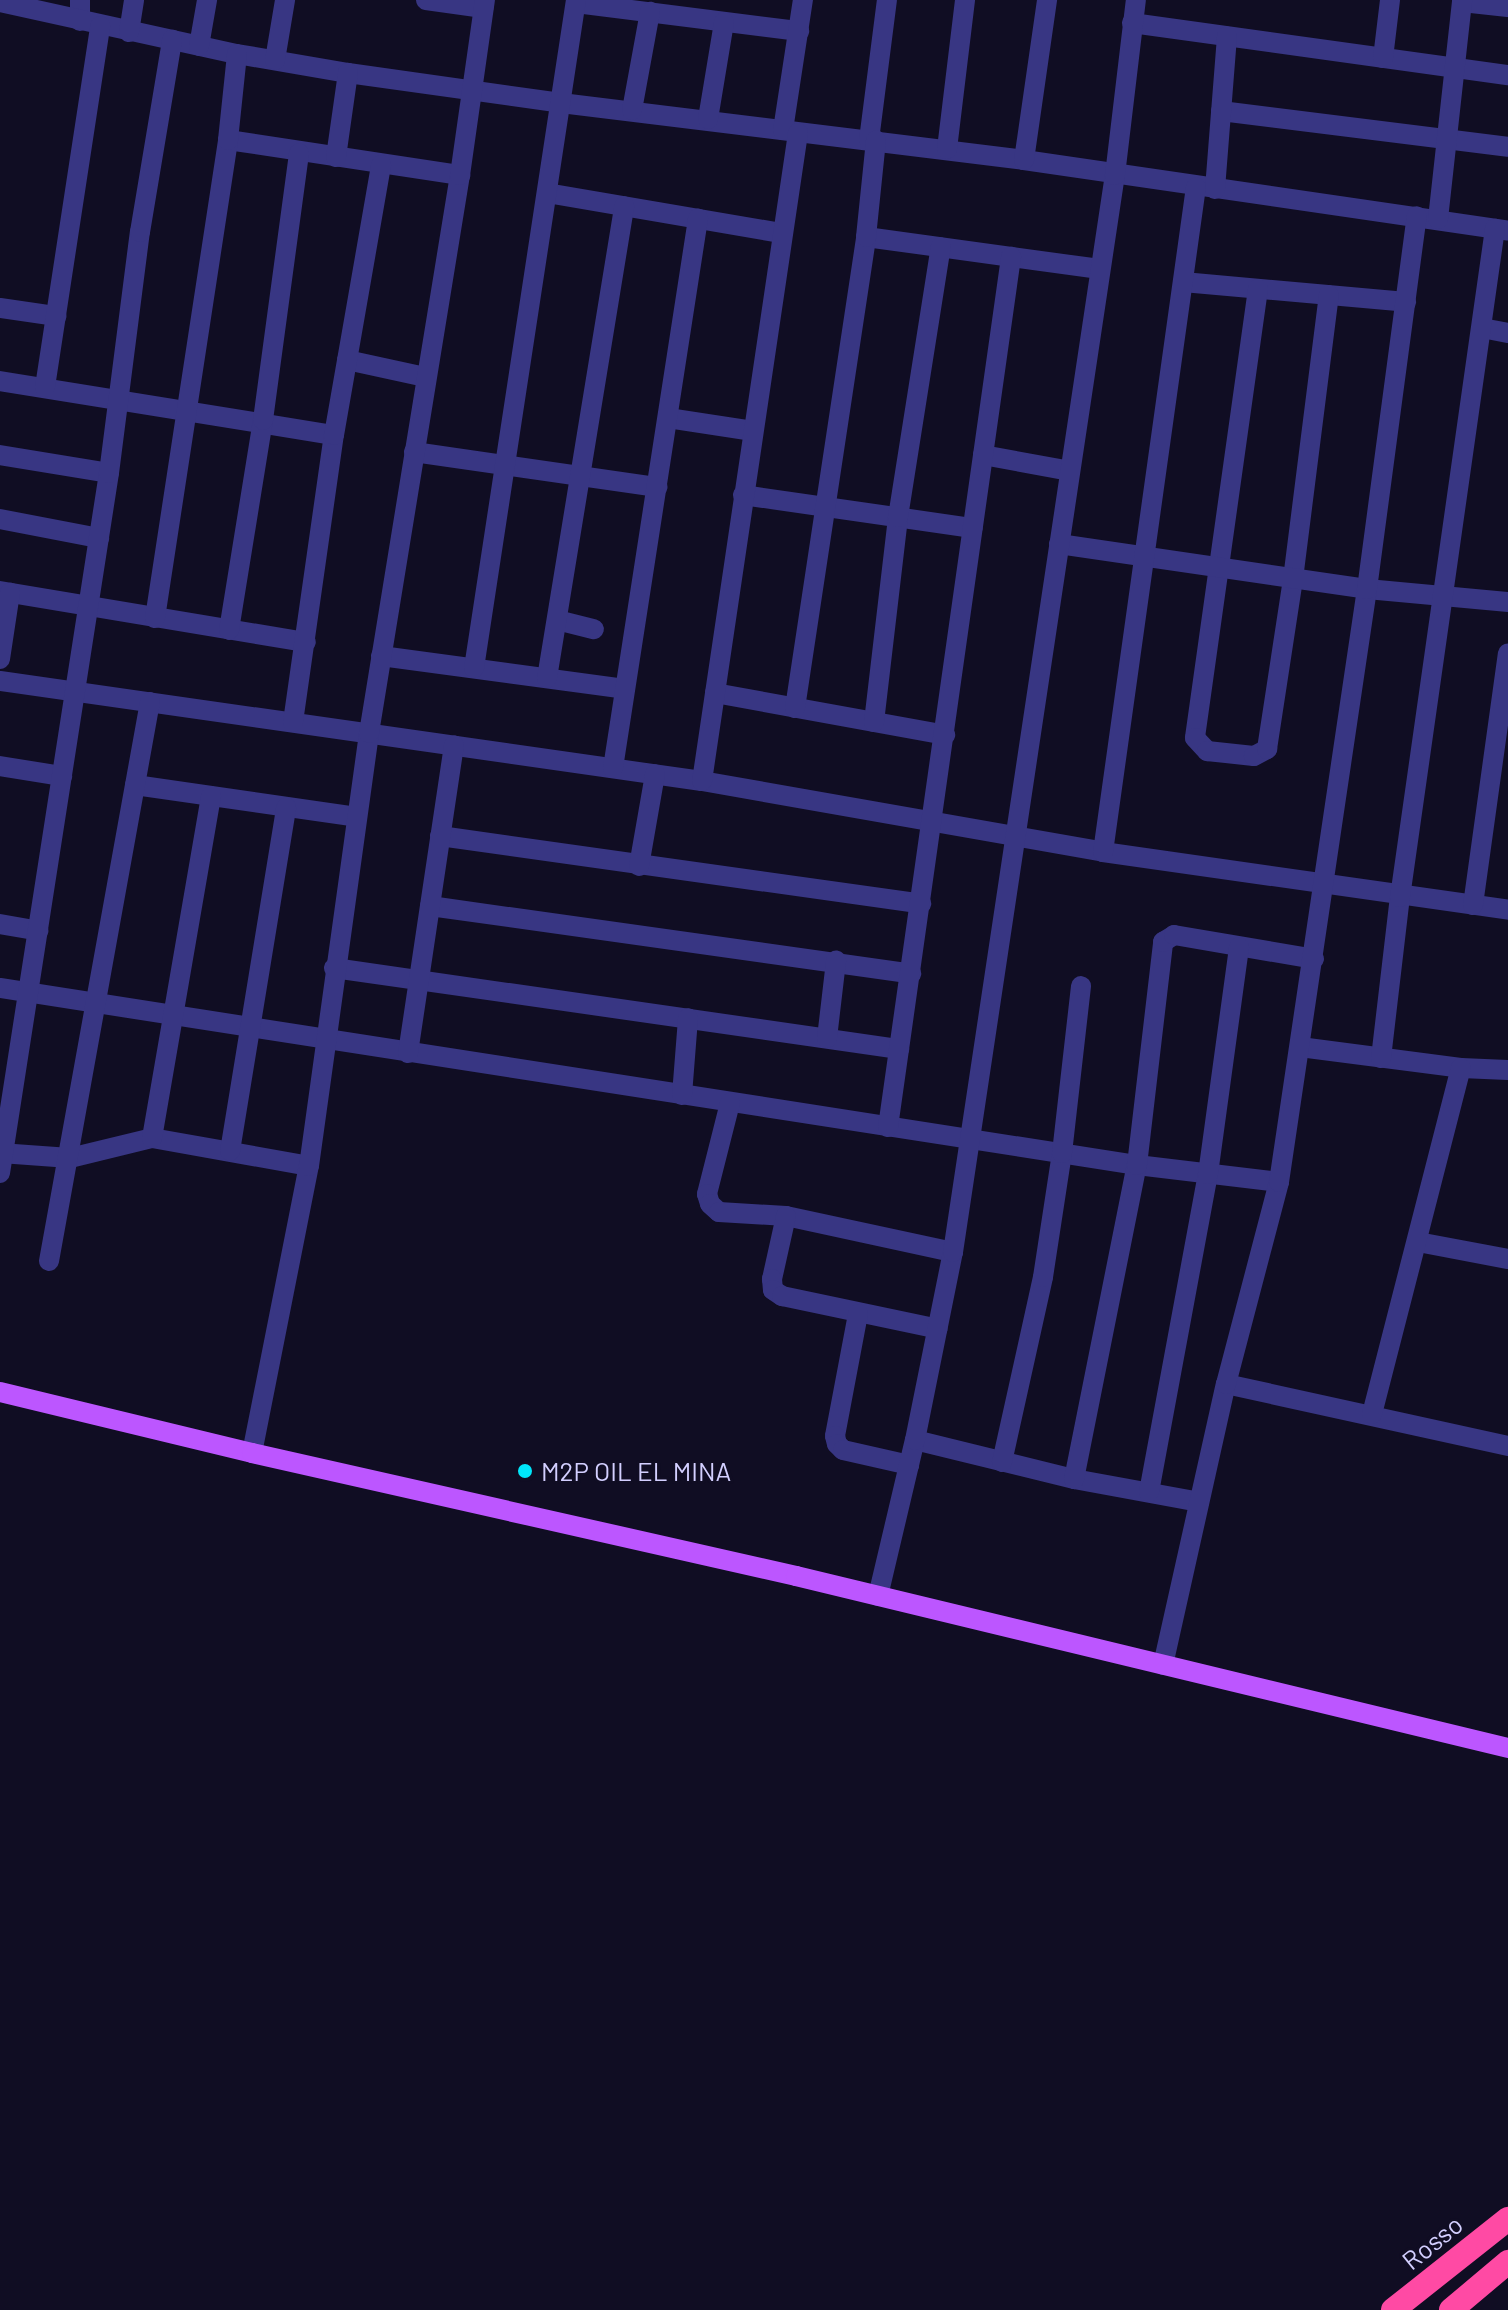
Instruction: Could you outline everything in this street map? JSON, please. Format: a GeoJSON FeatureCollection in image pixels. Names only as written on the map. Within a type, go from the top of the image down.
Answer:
{"type":"FeatureCollection","features":[{"type":"Feature","properties":{"kind":"highway","name":"Rosso"},"geometry":{"type":"LineString","coordinates":[[1393,2310],[1508,2219]]}},
{"type":"Feature","properties":{"kind":"highway"},"geometry":{"type":"LineString","coordinates":[[1451,2310],[1508,2262]]}},
{"type":"Feature","properties":{"kind":"main road"},"geometry":{"type":"LineString","coordinates":[[0,1392],[878,1596],[1508,1748]]}},
{"type":"Feature","properties":{"kind":"street"},"geometry":{"type":"LineString","coordinates":[[80,0],[80,21]]}},
{"type":"Feature","properties":{"kind":"street"},"geometry":{"type":"LineString","coordinates":[[129,32],[134,0]]}},
{"type":"Feature","properties":{"kind":"street"},"geometry":{"type":"LineString","coordinates":[[199,46],[207,0]]}},
{"type":"Feature","properties":{"kind":"street"},"geometry":{"type":"LineString","coordinates":[[275,60],[285,0]]}},
{"type":"Feature","properties":{"kind":"street"},"geometry":{"type":"LineString","coordinates":[[252,1453],[309,1166],[324,1040],[369,733],[460,175],[484,4],[426,0]]}},
{"type":"Feature","properties":{"kind":"street"},"geometry":{"type":"LineString","coordinates":[[702,781],[782,233],[803,0]]}},
{"type":"Feature","properties":{"kind":"street"},"geometry":{"type":"LineString","coordinates":[[795,708],[866,237],[872,141],[887,0]]}},
{"type":"Feature","properties":{"kind":"street"},"geometry":{"type":"LineString","coordinates":[[947,149],[965,0]]}},
{"type":"Feature","properties":{"kind":"street"},"geometry":{"type":"LineString","coordinates":[[1024,160],[1047,0]]}},
{"type":"Feature","properties":{"kind":"street"},"geometry":{"type":"LineString","coordinates":[[878,1596],[938,1329],[971,1139],[1115,175],[1132,0]]}},
{"type":"Feature","properties":{"kind":"street"},"geometry":{"type":"LineString","coordinates":[[1383,58],[1390,0]]}},
{"type":"Feature","properties":{"kind":"street"},"geometry":{"type":"LineString","coordinates":[[474,668],[576,1],[799,31]]}},
{"type":"Feature","properties":{"kind":"street"},"geometry":{"type":"LineString","coordinates":[[1163,1665],[1226,1384],[1279,1182],[1314,959],[1406,302],[1445,138],[1462,1],[1508,7]]}},
{"type":"Feature","properties":{"kind":"street"},"geometry":{"type":"LineString","coordinates":[[0,2],[129,32],[348,73],[561,103],[947,149],[1502,230],[1482,328],[1441,596],[1381,1058]]}},
{"type":"Feature","properties":{"kind":"street"},"geometry":{"type":"LineString","coordinates":[[632,110],[650,12]]}},
{"type":"Feature","properties":{"kind":"street"},"geometry":{"type":"LineString","coordinates":[[708,119],[724,22]]}},
{"type":"Feature","properties":{"kind":"street"},"geometry":{"type":"LineString","coordinates":[[1132,23],[1508,75]]}},
{"type":"Feature","properties":{"kind":"street"},"geometry":{"type":"LineString","coordinates":[[45,387],[100,26]]}},
{"type":"Feature","properties":{"kind":"street"},"geometry":{"type":"LineString","coordinates":[[1103,852],[1183,282],[1221,111],[1227,36]]}},
{"type":"Feature","properties":{"kind":"street"},"geometry":{"type":"LineString","coordinates":[[172,40],[140,232],[109,473],[1,1160],[70,1158],[152,1138],[309,1166]]}},
{"type":"Feature","properties":{"kind":"street"},"geometry":{"type":"LineString","coordinates":[[155,618],[189,409],[228,140],[237,54]]}},
{"type":"Feature","properties":{"kind":"street"},"geometry":{"type":"LineString","coordinates":[[336,157],[348,73]]}},
{"type":"Feature","properties":{"kind":"street"},"geometry":{"type":"LineString","coordinates":[[1221,111],[1508,147]]}},
{"type":"Feature","properties":{"kind":"street"},"geometry":{"type":"LineString","coordinates":[[228,140],[460,175]]}},
{"type":"Feature","properties":{"kind":"street"},"geometry":{"type":"LineString","coordinates":[[229,630],[263,420],[299,153]]}},
{"type":"Feature","properties":{"kind":"street"},"geometry":{"type":"LineString","coordinates":[[293,722],[334,435],[381,165]]}},
{"type":"Feature","properties":{"kind":"street"},"geometry":{"type":"LineString","coordinates":[[547,193],[782,233]]}},
{"type":"Feature","properties":{"kind":"street"},"geometry":{"type":"LineString","coordinates":[[547,678],[624,206]]}},
{"type":"Feature","properties":{"kind":"street"},"geometry":{"type":"LineString","coordinates":[[613,768],[698,219]]}},
{"type":"Feature","properties":{"kind":"street"},"geometry":{"type":"LineString","coordinates":[[866,237],[1100,269]]}},
{"type":"Feature","properties":{"kind":"street"},"geometry":{"type":"LineString","coordinates":[[874,722],[898,517],[941,247]]}},
{"type":"Feature","properties":{"kind":"street"},"geometry":{"type":"LineString","coordinates":[[888,1127],[934,822],[1011,257]]}},
{"type":"Feature","properties":{"kind":"street"},"geometry":{"type":"LineString","coordinates":[[1183,282],[1406,302]]}},
{"type":"Feature","properties":{"kind":"street"},"geometry":{"type":"LineString","coordinates":[[1258,289],[1195,738],[1207,751],[1254,756],[1267,749],[1293,579],[1329,295]]}},
{"type":"Feature","properties":{"kind":"street"},"geometry":{"type":"LineString","coordinates":[[0,308],[56,316]]}},
{"type":"Feature","properties":{"kind":"street"},"geometry":{"type":"LineString","coordinates":[[1482,328],[1508,333]]}},
{"type":"Feature","properties":{"kind":"street"},"geometry":{"type":"LineString","coordinates":[[347,360],[425,377]]}},
{"type":"Feature","properties":{"kind":"street"},"geometry":{"type":"LineString","coordinates":[[0,381],[263,420],[334,435]]}},
{"type":"Feature","properties":{"kind":"street"},"geometry":{"type":"LineString","coordinates":[[668,418],[753,431]]}},
{"type":"Feature","properties":{"kind":"street"},"geometry":{"type":"LineString","coordinates":[[414,452],[657,487]]}},
{"type":"Feature","properties":{"kind":"street"},"geometry":{"type":"LineString","coordinates":[[0,455],[109,473]]}},
{"type":"Feature","properties":{"kind":"street"},"geometry":{"type":"LineString","coordinates":[[983,455],[1070,471]]}},
{"type":"Feature","properties":{"kind":"street"},"geometry":{"type":"LineString","coordinates":[[743,495],[973,528]]}},
{"type":"Feature","properties":{"kind":"street"},"geometry":{"type":"LineString","coordinates":[[0,519],[99,538]]}},
{"type":"Feature","properties":{"kind":"street"},"geometry":{"type":"LineString","coordinates":[[1059,544],[1367,589],[1508,602]]}},
{"type":"Feature","properties":{"kind":"street"},"geometry":{"type":"LineString","coordinates":[[0,659],[5,592],[306,642]]}},
{"type":"Feature","properties":{"kind":"street"},"geometry":{"type":"LineString","coordinates":[[557,620],[594,629]]}},
{"type":"Feature","properties":{"kind":"street"},"geometry":{"type":"LineString","coordinates":[[1473,905],[1508,653]]}},
{"type":"Feature","properties":{"kind":"street"},"geometry":{"type":"LineString","coordinates":[[381,656],[625,689]]}},
{"type":"Feature","properties":{"kind":"street"},"geometry":{"type":"LineString","coordinates":[[0,681],[702,781],[1103,852],[1400,897],[1508,910]]}},
{"type":"Feature","properties":{"kind":"street"},"geometry":{"type":"LineString","coordinates":[[715,693],[945,735]]}},
{"type":"Feature","properties":{"kind":"street"},"geometry":{"type":"LineString","coordinates":[[49,1261],[98,1004],[150,702]]}},
{"type":"Feature","properties":{"kind":"street"},"geometry":{"type":"LineString","coordinates":[[408,1053],[454,745]]}},
{"type":"Feature","properties":{"kind":"street"},"geometry":{"type":"LineString","coordinates":[[0,766],[62,776]]}},
{"type":"Feature","properties":{"kind":"street"},"geometry":{"type":"LineString","coordinates":[[639,866],[655,774]]}},
{"type":"Feature","properties":{"kind":"street"},"geometry":{"type":"LineString","coordinates":[[135,785],[357,817]]}},
{"type":"Feature","properties":{"kind":"street"},"geometry":{"type":"LineString","coordinates":[[152,1138],[211,796]]}},
{"type":"Feature","properties":{"kind":"street"},"geometry":{"type":"LineString","coordinates":[[230,1151],[286,808]]}},
{"type":"Feature","properties":{"kind":"street"},"geometry":{"type":"LineString","coordinates":[[440,836],[921,904]]}},
{"type":"Feature","properties":{"kind":"street"},"geometry":{"type":"LineString","coordinates":[[430,906],[911,974]]}},
{"type":"Feature","properties":{"kind":"street"},"geometry":{"type":"LineString","coordinates":[[0,924],[38,931]]}},
{"type":"Feature","properties":{"kind":"street"},"geometry":{"type":"LineString","coordinates":[[1074,1479],[1137,1165],[1163,942],[1174,935],[1314,959]]}},
{"type":"Feature","properties":{"kind":"street"},"geometry":{"type":"LineString","coordinates":[[1149,1492],[1208,1174],[1239,947]]}},
{"type":"Feature","properties":{"kind":"street"},"geometry":{"type":"LineString","coordinates":[[827,1038],[836,961]]}},
{"type":"Feature","properties":{"kind":"street"},"geometry":{"type":"LineString","coordinates":[[334,968],[899,1049]]}},
{"type":"Feature","properties":{"kind":"street"},"geometry":{"type":"LineString","coordinates":[[1002,1462],[1043,1277],[1062,1153],[1081,986]]}},
{"type":"Feature","properties":{"kind":"street"},"geometry":{"type":"LineString","coordinates":[[0,988],[1137,1165],[1279,1182]]}},
{"type":"Feature","properties":{"kind":"street"},"geometry":{"type":"LineString","coordinates":[[682,1095],[688,1018]]}},
{"type":"Feature","properties":{"kind":"street"},"geometry":{"type":"LineString","coordinates":[[1300,1047],[1461,1068],[1508,1070]]}},
{"type":"Feature","properties":{"kind":"street"},"geometry":{"type":"LineString","coordinates":[[1372,1414],[1461,1068]]}},
{"type":"Feature","properties":{"kind":"street"},"geometry":{"type":"LineString","coordinates":[[730,1103],[707,1194],[710,1204],[719,1212],[786,1216],[953,1252]]}},
{"type":"Feature","properties":{"kind":"street"},"geometry":{"type":"LineString","coordinates":[[786,1216],[772,1279],[773,1290],[782,1296],[858,1314],[938,1329]]}},
{"type":"Feature","properties":{"kind":"street"},"geometry":{"type":"LineString","coordinates":[[1418,1242],[1508,1259]]}},
{"type":"Feature","properties":{"kind":"street"},"geometry":{"type":"LineString","coordinates":[[858,1314],[835,1436],[837,1444],[843,1450],[909,1465]]}},
{"type":"Feature","properties":{"kind":"street"},"geometry":{"type":"LineString","coordinates":[[1226,1384],[1508,1446]]}},
{"type":"Feature","properties":{"kind":"street"},"geometry":{"type":"LineString","coordinates":[[915,1440],[1074,1479],[1199,1502]]}},
{"type":"Feature","properties":{"kind":"place","name":"M2P OIL EL MINA"},"geometry":{"type":"Point","coordinates":[525,1471]}}]}
